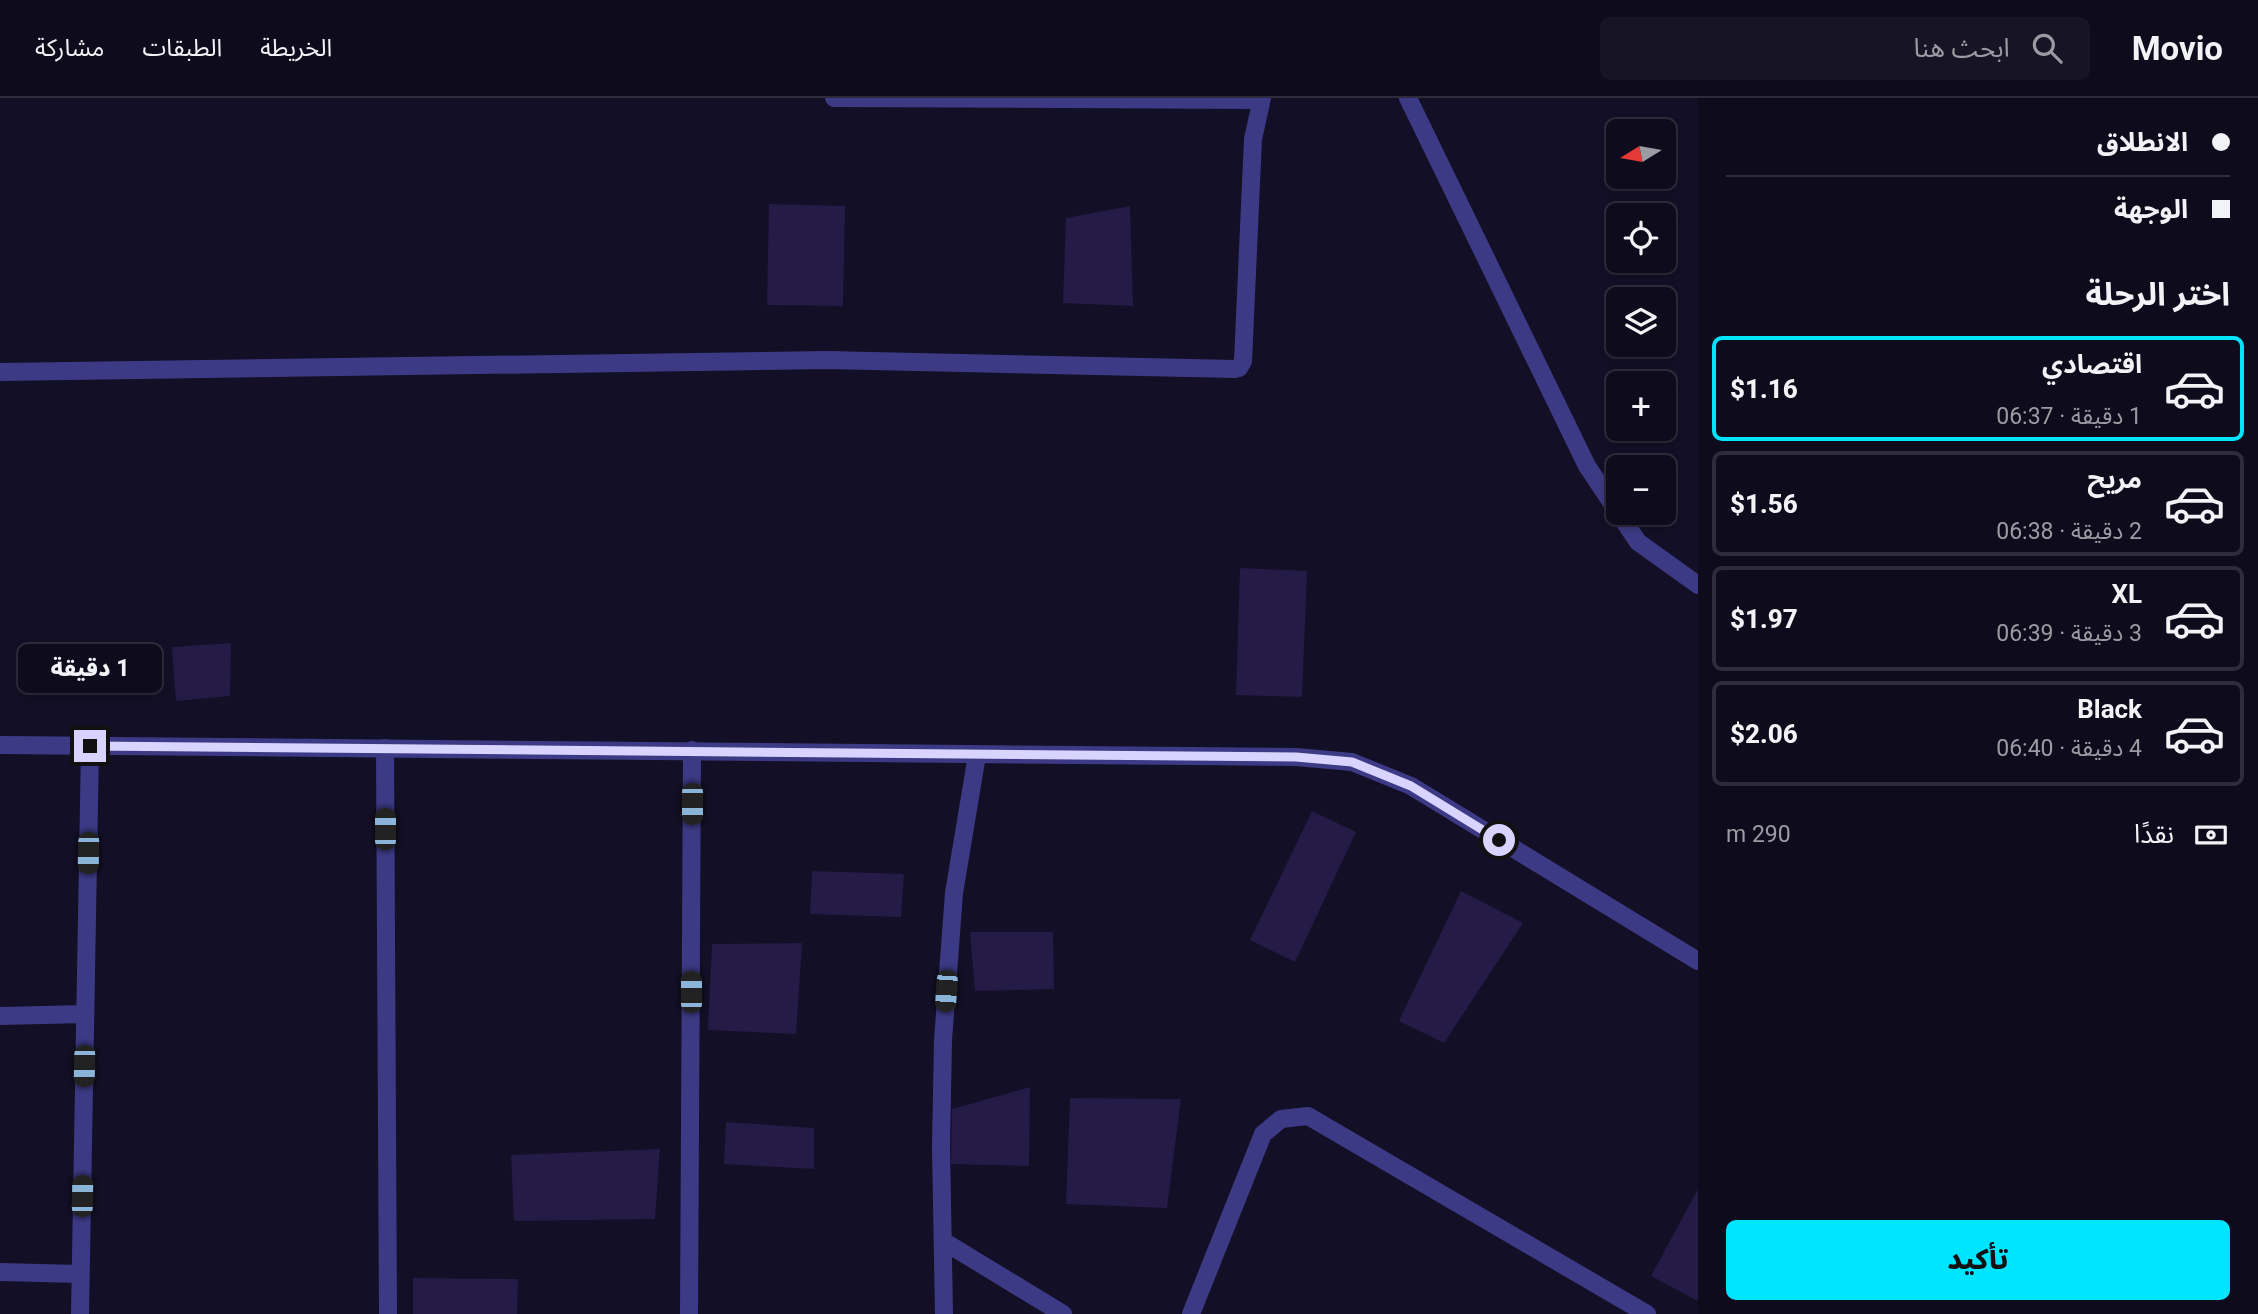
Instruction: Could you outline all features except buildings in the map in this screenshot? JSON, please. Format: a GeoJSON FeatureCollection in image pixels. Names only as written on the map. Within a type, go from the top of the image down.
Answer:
{"type":"FeatureCollection","features":[{"type":"Feature","properties":{"kind":"street"},"geometry":{"type":"LineString","coordinates":[[0,372],[827,359],[1239,368],[1243,361],[1253,139],[1262,99],[834,98]]}},
{"type":"Feature","properties":{"kind":"street"},"geometry":{"type":"LineString","coordinates":[[1408,98],[1587,466],[1638,542],[1698,585]]}},
{"type":"Feature","properties":{"kind":"street"},"geometry":{"type":"LineString","coordinates":[[0,745],[1296,757],[1352,762],[1411,786],[1698,961]]}},
{"type":"Feature","properties":{"kind":"street"},"geometry":{"type":"LineString","coordinates":[[79,1314],[90,746]]}},
{"type":"Feature","properties":{"kind":"street"},"geometry":{"type":"LineString","coordinates":[[384,748],[388,1314]]}},
{"type":"Feature","properties":{"kind":"street"},"geometry":{"type":"LineString","coordinates":[[689,1314],[692,750]]}},
{"type":"Feature","properties":{"kind":"street"},"geometry":{"type":"LineString","coordinates":[[944,1314],[941,1147],[943,1040],[954,893],[977,755]]}},
{"type":"Feature","properties":{"kind":"street"},"geometry":{"type":"LineString","coordinates":[[0,1016],[85,1014]]}},
{"type":"Feature","properties":{"kind":"street"},"geometry":{"type":"LineString","coordinates":[[1191,1314],[1263,1134],[1282,1119],[1308,1116],[1647,1314]]}},
{"type":"Feature","properties":{"kind":"street"},"geometry":{"type":"LineString","coordinates":[[943,1241],[1063,1314]]}},
{"type":"Feature","properties":{"kind":"street"},"geometry":{"type":"LineString","coordinates":[[0,1272],[80,1274]]}},
{"type":"Feature","properties":{"kind":"route"},"geometry":{"type":"LineString","coordinates":[[90,746],[1296,757],[1352,762],[1411,786],[1499,840]]}}]}
